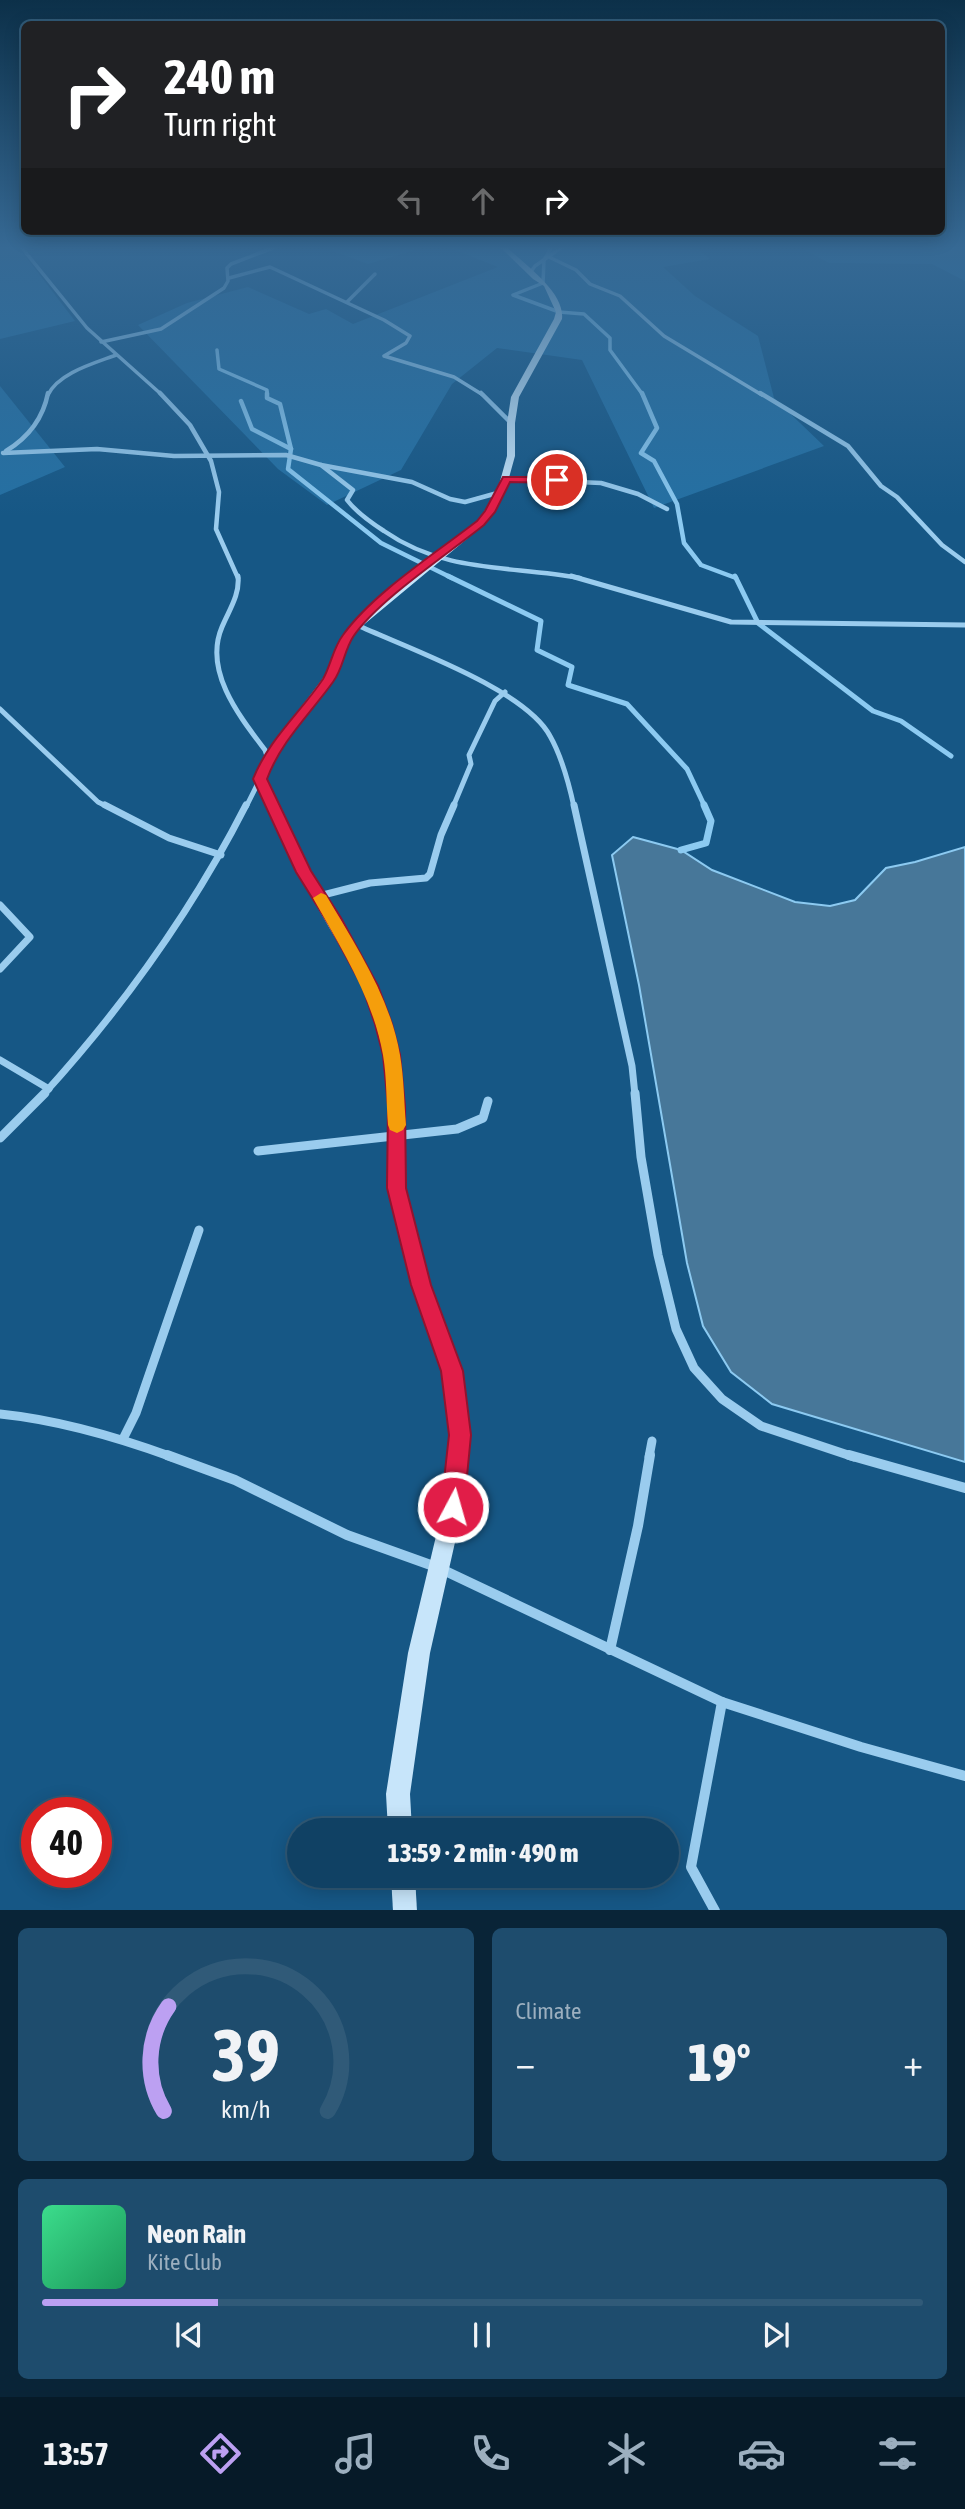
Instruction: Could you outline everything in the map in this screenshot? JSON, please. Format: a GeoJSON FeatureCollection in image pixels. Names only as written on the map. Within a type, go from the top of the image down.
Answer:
{"type":"FeatureCollection","features":[{"type":"Feature","properties":{"kind":"street"},"geometry":{"type":"LineString","coordinates":[[96,337],[166,398],[200,439],[209,456],[219,492],[216,529],[237,571],[239,582],[236,598],[219,634],[216,650],[218,670],[225,690],[265,750],[268,759]]}},
{"type":"Feature","properties":{"kind":"street"},"geometry":{"type":"LineString","coordinates":[[101,342],[123,337]]}},
{"type":"Feature","properties":{"kind":"street"},"geometry":{"type":"LineString","coordinates":[[409,337],[384,356],[461,378],[498,407],[511,423]]}},
{"type":"Feature","properties":{"kind":"street"},"geometry":{"type":"LineString","coordinates":[[0,1138],[49,1089],[117,1010],[221,855],[268,759],[305,706],[329,678],[346,638],[357,625],[481,523],[504,485],[511,456],[511,423],[515,397],[547,337]]}},
{"type":"Feature","properties":{"kind":"street"},"geometry":{"type":"LineString","coordinates":[[666,337],[773,403],[838,439],[881,486],[897,497],[943,545],[965,562]]}},
{"type":"Feature","properties":{"kind":"street"},"geometry":{"type":"LineString","coordinates":[[1,454],[21,442],[35,425],[46,408],[50,391],[68,377],[116,355]]}},
{"type":"Feature","properties":{"kind":"street"},"geometry":{"type":"LineString","coordinates":[[1,454],[97,449],[125,453],[209,456],[286,455],[321,465],[412,482],[450,499],[465,502],[480,500],[504,485],[601,483],[638,494],[667,509]]}},
{"type":"Feature","properties":{"kind":"street"},"geometry":{"type":"LineString","coordinates":[[321,465],[353,490],[347,500],[354,509],[402,546],[434,560],[571,575],[627,589],[696,614],[731,622],[965,625]]}},
{"type":"Feature","properties":{"kind":"street"},"geometry":{"type":"LineString","coordinates":[[357,625],[505,692],[531,712],[550,736],[571,792],[632,1066],[641,1157],[658,1255],[676,1328],[694,1368],[722,1399],[761,1426],[863,1460],[965,1488]]}},
{"type":"Feature","properties":{"kind":"street"},"geometry":{"type":"LineString","coordinates":[[319,896],[370,883],[426,878],[430,874],[441,835],[471,764],[470,755],[495,701],[505,692]]}},
{"type":"Feature","properties":{"kind":"street"},"geometry":{"type":"LineString","coordinates":[[0,709],[98,802],[169,838],[221,855]]}},
{"type":"Feature","properties":{"kind":"street"},"geometry":{"type":"LineString","coordinates":[[260,779],[304,872],[370,986],[383,1024],[391,1055],[397,1135],[397,1188],[421,1285],[452,1371],[460,1435],[453,1507],[419,1653],[398,1794],[399,1818]]}},
{"type":"Feature","properties":{"kind":"street"},"geometry":{"type":"LineString","coordinates":[[0,905],[30,937],[0,969]]}},
{"type":"Feature","properties":{"kind":"street"},"geometry":{"type":"LineString","coordinates":[[0,1060],[49,1089]]}},
{"type":"Feature","properties":{"kind":"street"},"geometry":{"type":"LineString","coordinates":[[258,1151],[457,1129],[483,1118],[488,1101]]}},
{"type":"Feature","properties":{"kind":"street"},"geometry":{"type":"LineString","coordinates":[[123,1439],[136,1413],[199,1230]]}},
{"type":"Feature","properties":{"kind":"street"},"geometry":{"type":"LineString","coordinates":[[0,1414],[31,1417],[123,1439],[235,1480],[347,1535],[439,1568],[722,1702],[861,1747],[965,1776]]}},
{"type":"Feature","properties":{"kind":"street"},"geometry":{"type":"LineString","coordinates":[[610,1650],[638,1526],[652,1441]]}},
{"type":"Feature","properties":{"kind":"street"},"geometry":{"type":"LineString","coordinates":[[715,1910],[691,1867],[722,1702]]}},
{"type":"Feature","properties":{"kind":"street"},"geometry":{"type":"LineString","coordinates":[[404,1888],[405,1910]]}},
{"type":"Feature","properties":{"kind":"shaded area"},"geometry":{"type":"Polygon","coordinates":[[[150,337],[758,337],[774,398],[824,446],[654,508],[582,360],[497,348],[452,384],[401,470],[327,505],[278,469],[150,337]]]}},
{"type":"Feature","properties":{"kind":"shaded area"},"geometry":{"type":"Polygon","coordinates":[[[0,386],[65,467],[0,495],[0,386]]]}},
{"type":"Feature","properties":{"kind":"shaded area"},"geometry":{"type":"Polygon","coordinates":[[[633,837],[681,850],[712,870],[795,902],[830,906],[855,900],[886,868],[965,847],[965,1462],[772,1404],[731,1372],[703,1326],[687,1263],[639,985],[612,855],[633,837]]]}},
{"type":"Feature","properties":{"kind":"waterway"},"geometry":{"type":"LineString","coordinates":[[609,337],[610,350],[643,395]]}},
{"type":"Feature","properties":{"kind":"waterway"},"geometry":{"type":"LineString","coordinates":[[217,350],[219,369],[267,390],[267,398],[280,404],[291,449]]}},
{"type":"Feature","properties":{"kind":"waterway"},"geometry":{"type":"LineString","coordinates":[[643,395],[657,428],[641,453],[654,461],[677,504],[684,543],[701,565],[736,578]]}},
{"type":"Feature","properties":{"kind":"waterway"},"geometry":{"type":"LineString","coordinates":[[241,401],[252,429],[291,449]]}},
{"type":"Feature","properties":{"kind":"waterway"},"geometry":{"type":"LineString","coordinates":[[291,449],[288,469],[381,543],[452,578]]}},
{"type":"Feature","properties":{"kind":"waterway"},"geometry":{"type":"LineString","coordinates":[[448,576],[541,621],[537,650],[572,667],[568,685],[627,704],[687,769],[705,807]]}},
{"type":"Feature","properties":{"kind":"waterway"},"geometry":{"type":"LineString","coordinates":[[736,578],[758,623],[873,711],[901,721],[951,756]]}},
{"type":"Feature","properties":{"kind":"waterway"},"geometry":{"type":"LineString","coordinates":[[681,850],[706,843],[711,821],[704,805]]}},
{"type":"Feature","properties":{"kind":"slow traffic"},"geometry":{"type":"LineString","coordinates":[[321,898],[370,986],[383,1024],[391,1055],[397,1125]]}},
{"type":"Feature","properties":{"kind":"route"},"geometry":{"type":"LineString","coordinates":[[453,1507],[460,1435],[452,1371],[421,1285],[397,1188],[397,1106],[391,1055],[383,1024],[370,986],[304,872],[260,779],[268,759],[305,706],[321,691],[346,638],[357,625],[481,523],[490,512],[506,479],[557,480]]}}]}
